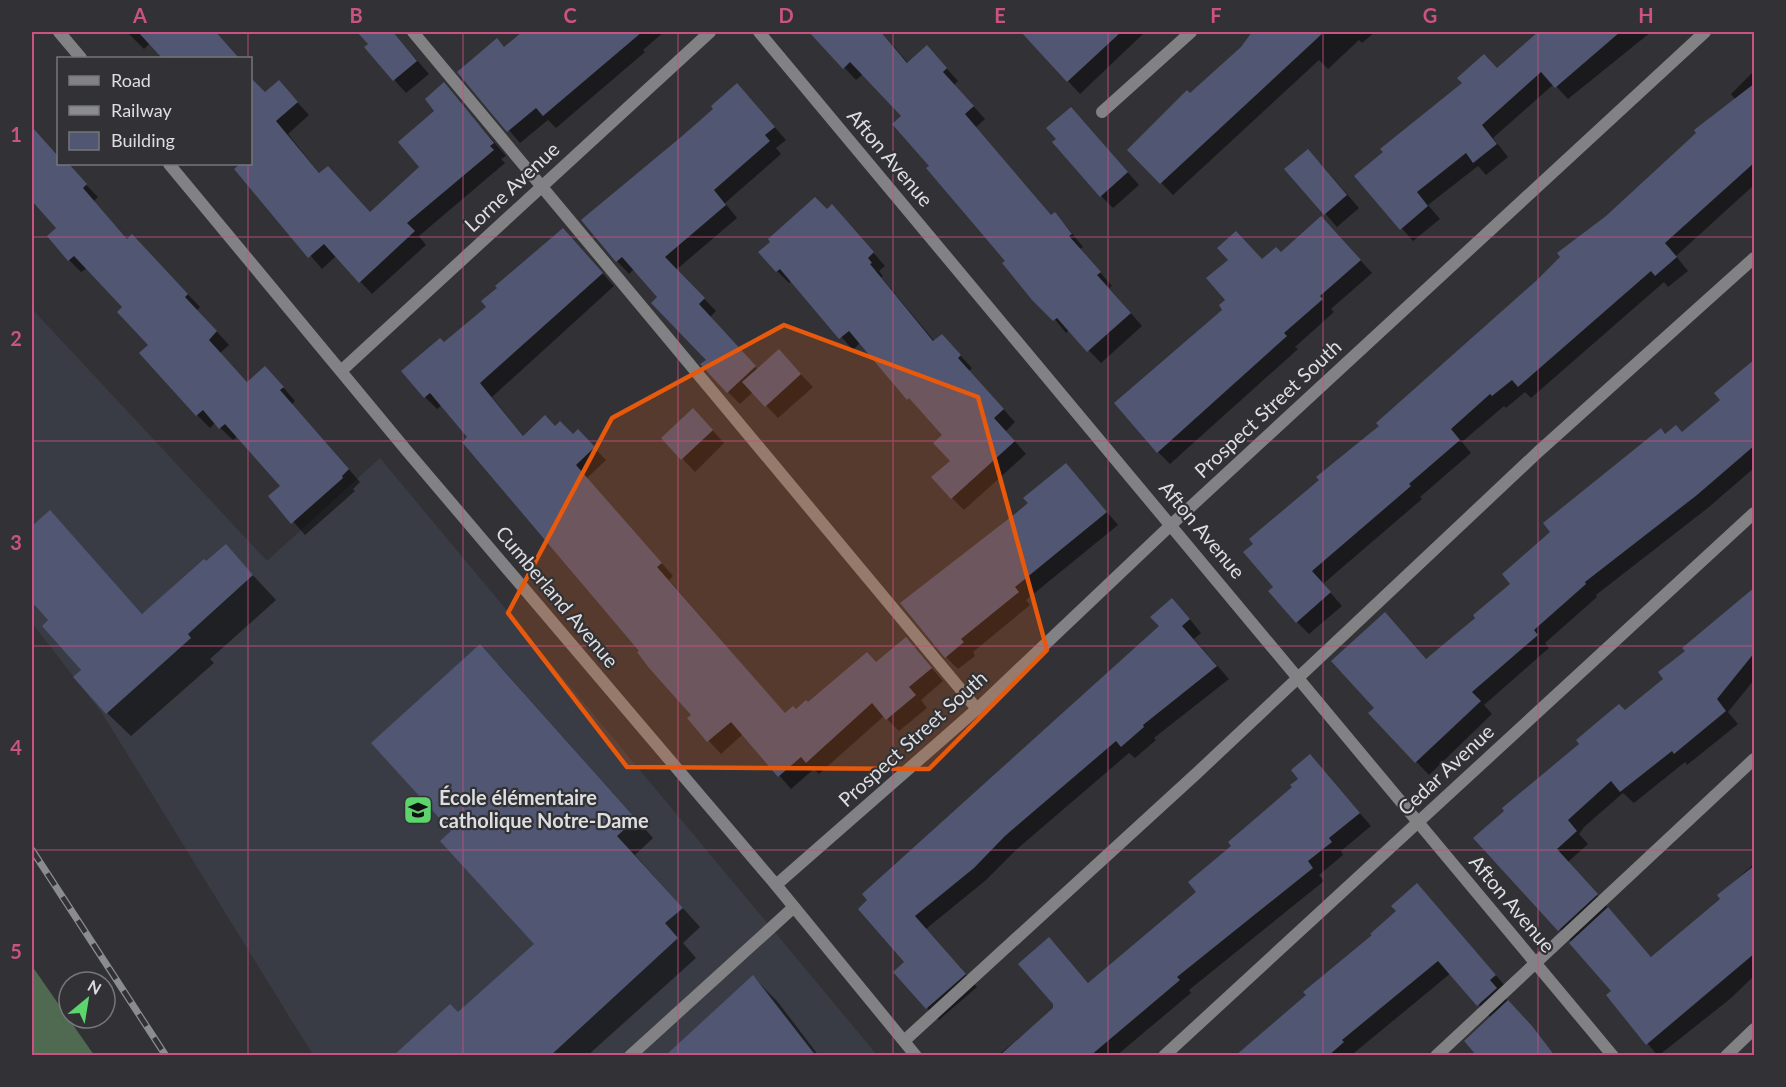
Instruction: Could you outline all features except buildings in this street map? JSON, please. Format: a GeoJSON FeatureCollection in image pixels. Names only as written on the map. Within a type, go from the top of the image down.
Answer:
{"type":"FeatureCollection","features":[{"type":"Feature","properties":{"kind":"street"},"geometry":{"type":"LineString","coordinates":[[59,32],[80,57]]}},
{"type":"Feature","properties":{"kind":"street"},"geometry":{"type":"LineString","coordinates":[[413,32],[977,709]]}},
{"type":"Feature","properties":{"kind":"street","name":"Lorne Avenue"},"geometry":{"type":"LineString","coordinates":[[341,371],[710,32]]}},
{"type":"Feature","properties":{"kind":"street","name":"Afton Avenue"},"geometry":{"type":"LineString","coordinates":[[759,32],[1172,524],[1613,1056]]}},
{"type":"Feature","properties":{"kind":"street"},"geometry":{"type":"LineString","coordinates":[[1102,112],[1191,32]]}},
{"type":"Feature","properties":{"kind":"street","name":"Prospect Street South"},"geometry":{"type":"LineString","coordinates":[[776,885],[977,709],[1172,524],[1706,32]]}},
{"type":"Feature","properties":{"kind":"street","name":"Cumberland Avenue"},"geometry":{"type":"LineString","coordinates":[[170,165],[776,885],[916,1056]]}},
{"type":"Feature","properties":{"kind":"street"},"geometry":{"type":"LineString","coordinates":[[904,1041],[1538,452],[1755,258]]}},
{"type":"Feature","properties":{"kind":"street","name":"Cedar Avenue"},"geometry":{"type":"LineString","coordinates":[[1164,1056],[1755,513]]}},
{"type":"Feature","properties":{"kind":"street"},"geometry":{"type":"LineString","coordinates":[[1436,1056],[1755,759]]}},
{"type":"Feature","properties":{"kind":"street"},"geometry":{"type":"LineString","coordinates":[[630,1056],[794,907]]}},
{"type":"Feature","properties":{"kind":"street"},"geometry":{"type":"LineString","coordinates":[[1726,1056],[1755,1029]]}},
{"type":"Feature","properties":{"kind":"highlighted area"},"geometry":{"type":"Polygon","coordinates":[[[784,325],[978,397],[1047,650],[929,769],[627,767],[508,613],[612,418],[784,325]]]}},
{"type":"Feature","properties":{"kind":"shaded area","name":"École élémentaire catholique Notre-Dame"},"geometry":{"type":"Polygon","coordinates":[[[32,309],[267,561],[380,458],[877,1055],[313,1055],[102,713],[32,623],[32,309]]]}},
{"type":"Feature","properties":{"kind":"green space"},"geometry":{"type":"Polygon","coordinates":[[[32,966],[57,1002],[57,1030],[77,1030],[94,1055],[32,1055],[32,966]]]}},
{"type":"Feature","properties":{"kind":"railway"},"geometry":{"type":"LineString","coordinates":[[32,850],[166,1056]]}},
{"type":"Feature","properties":{"kind":"place","name":"École élémentaire catholique Notre-Dame"},"geometry":{"type":"Point","coordinates":[418,810]}}]}
